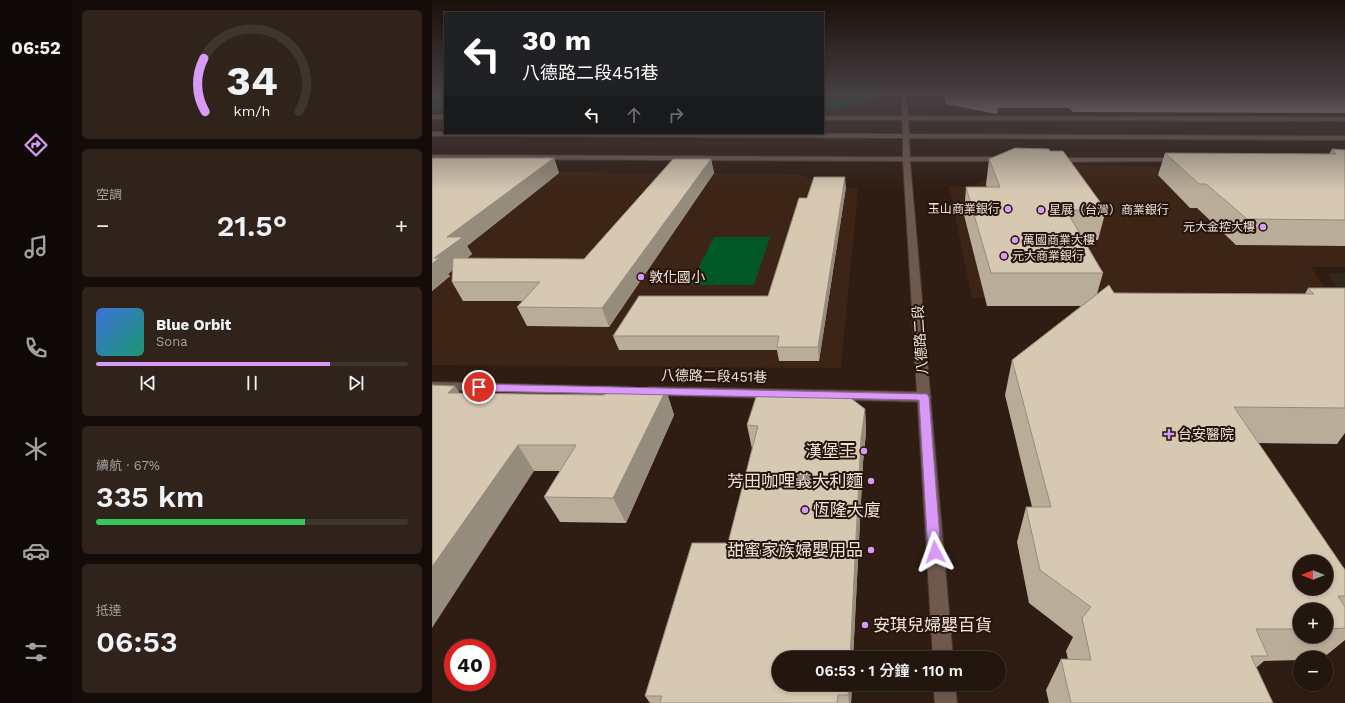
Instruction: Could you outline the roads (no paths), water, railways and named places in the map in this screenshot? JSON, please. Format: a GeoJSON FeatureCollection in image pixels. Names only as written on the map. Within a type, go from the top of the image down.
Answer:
{"type":"FeatureCollection","features":[{"type":"Feature","properties":{"kind":"main road","name":"八德路二段"},"geometry":{"type":"LineString","coordinates":[[904,126],[942,651]]}},
{"type":"Feature","properties":{"kind":"main road"},"geometry":{"type":"LineString","coordinates":[[432,134],[1345,138]]}},
{"type":"Feature","properties":{"kind":"main road"},"geometry":{"type":"LineString","coordinates":[[432,157],[1011,159]]}},
{"type":"Feature","properties":{"kind":"main road"},"geometry":{"type":"LineString","coordinates":[[1042,160],[1183,160]]}},
{"type":"Feature","properties":{"kind":"main road","name":"八德路二段451巷"},"geometry":{"type":"LineString","coordinates":[[432,386],[924,397]]}},
{"type":"Feature","properties":{"kind":"main road"},"geometry":{"type":"LineString","coordinates":[[945,691],[946,703]]}},
{"type":"Feature","properties":{"kind":"place","name":"玉山商業銀行"},"geometry":{"type":"Point","coordinates":[1008,209]}},
{"type":"Feature","properties":{"kind":"place","name":"星展（台灣）商業銀行"},"geometry":{"type":"Point","coordinates":[1041,210]}},
{"type":"Feature","properties":{"kind":"place","name":"元大金控大樓"},"geometry":{"type":"Point","coordinates":[1263,227]}},
{"type":"Feature","properties":{"kind":"place","name":"萬國商業大樓"},"geometry":{"type":"Point","coordinates":[1015,240]}},
{"type":"Feature","properties":{"kind":"place","name":"元大商業銀行"},"geometry":{"type":"Point","coordinates":[1004,256]}},
{"type":"Feature","properties":{"kind":"place","name":"敦化國小"},"geometry":{"type":"Point","coordinates":[641,277]}},
{"type":"Feature","properties":{"kind":"place","name":"台安醫院"},"geometry":{"type":"Point","coordinates":[1169,434]}},
{"type":"Feature","properties":{"kind":"place","name":"漢堡王"},"geometry":{"type":"Point","coordinates":[864,451]}},
{"type":"Feature","properties":{"kind":"place","name":"芳田咖哩義大利麵"},"geometry":{"type":"Point","coordinates":[871,481]}},
{"type":"Feature","properties":{"kind":"place","name":"恆隆大廈"},"geometry":{"type":"Point","coordinates":[805,510]}},
{"type":"Feature","properties":{"kind":"place","name":"甜蜜家族婦嬰用品"},"geometry":{"type":"Point","coordinates":[871,550]}},
{"type":"Feature","properties":{"kind":"place","name":"安琪兒婦嬰百貨"},"geometry":{"type":"Point","coordinates":[865,625]}}]}
